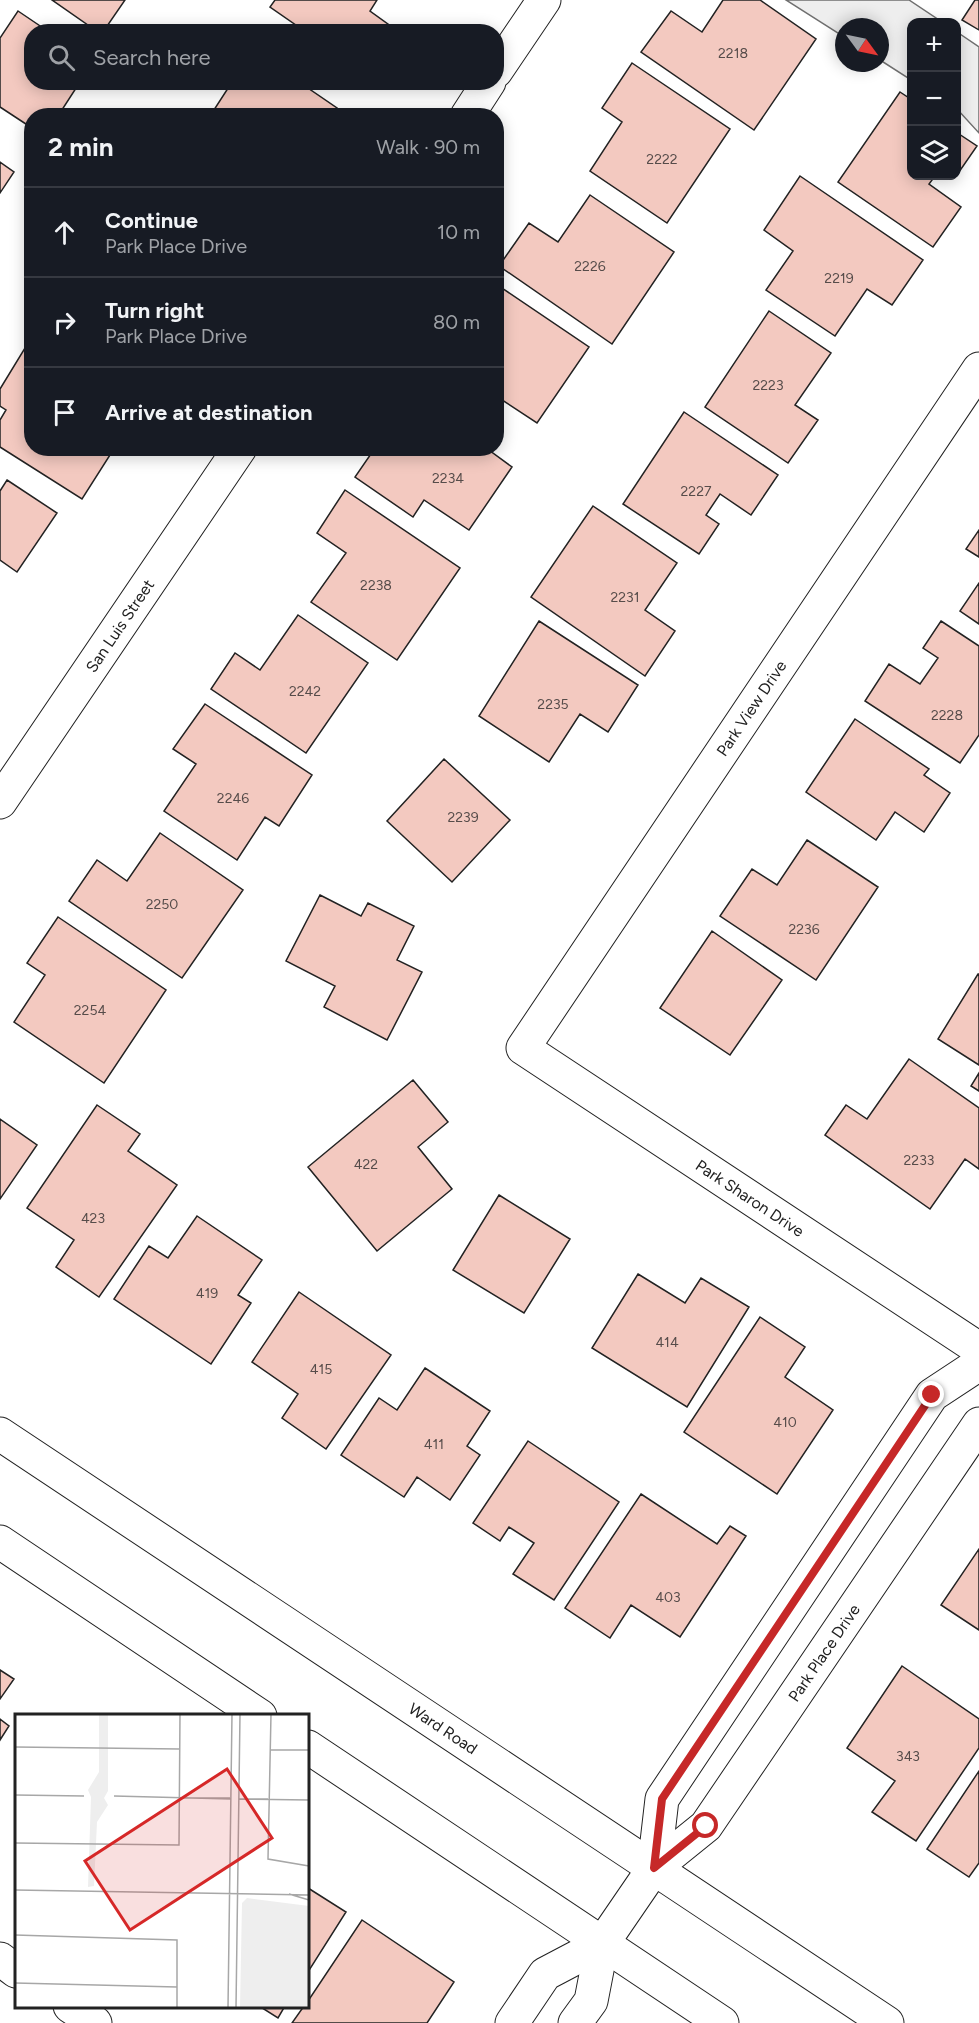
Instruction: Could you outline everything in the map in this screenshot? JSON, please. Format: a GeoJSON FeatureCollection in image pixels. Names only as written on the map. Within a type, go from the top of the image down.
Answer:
{"type":"FeatureCollection","features":[{"type":"Feature","properties":{"kind":"street"},"geometry":{"type":"LineString","coordinates":[[504,59],[544,0]]}},
{"type":"Feature","properties":{"kind":"street"},"geometry":{"type":"LineString","coordinates":[[472,108],[484,90]]}},
{"type":"Feature","properties":{"kind":"street","name":"Park View Drive"},"geometry":{"type":"LineString","coordinates":[[523,1048],[979,369]]}},
{"type":"Feature","properties":{"kind":"street","name":"San Luis Street"},"geometry":{"type":"LineString","coordinates":[[0,802],[235,456]]}},
{"type":"Feature","properties":{"kind":"street","name":"Park Sharon Drive"},"geometry":{"type":"LineString","coordinates":[[523,1048],[979,1349]]}},
{"type":"Feature","properties":{"kind":"street","name":"Park Place Drive"},"geometry":{"type":"LineString","coordinates":[[654,1868],[662,1799],[932,1395],[979,1364]]}},
{"type":"Feature","properties":{"kind":"street","name":"Park Place Drive"},"geometry":{"type":"LineString","coordinates":[[512,2023],[545,1974],[602,1944],[654,1868],[706,1826],[979,1424]]}},
{"type":"Feature","properties":{"kind":"street","name":"Ward Road"},"geometry":{"type":"LineString","coordinates":[[0,1434],[887,2023]]}},
{"type":"Feature","properties":{"kind":"street"},"geometry":{"type":"LineString","coordinates":[[0,1542],[257,1714]]}},
{"type":"Feature","properties":{"kind":"street"},"geometry":{"type":"LineString","coordinates":[[309,1748],[722,2023]]}},
{"type":"Feature","properties":{"kind":"street"},"geometry":{"type":"LineString","coordinates":[[575,2023],[591,2001],[602,1944]]}},
{"type":"Feature","properties":{"kind":"street"},"geometry":{"type":"LineString","coordinates":[[0,1959],[15,1970]]}},
{"type":"Feature","properties":{"kind":"street"},"geometry":{"type":"LineString","coordinates":[[72,2008],[94,2023]]}},
{"type":"Feature","properties":{"kind":"shaded area"},"geometry":{"type":"Polygon","coordinates":[[[786,0],[909,0],[936,18],[907,18],[907,77],[889,66],[889,18],[835,18],[835,31],[786,0]]]}},
{"type":"Feature","properties":{"kind":"shaded area"},"geometry":{"type":"Polygon","coordinates":[[[961,35],[979,47],[979,133],[961,113],[961,35]]]}},
{"type":"Feature","properties":{"kind":"building"},"geometry":{"type":"Polygon","coordinates":[[[52,0],[125,0],[108,24],[86,24],[52,0]]]}},
{"type":"Feature","properties":{"kind":"building"},"geometry":{"type":"Polygon","coordinates":[[[275,0],[377,0],[370,11],[388,24],[294,24],[270,7],[275,0]]]}},
{"type":"Feature","properties":{"kind":"building"},"geometry":{"type":"Polygon","coordinates":[[[723,0],[760,0],[816,39],[754,130],[641,52],[671,11],[702,32],[723,0]]]}},
{"type":"Feature","properties":{"kind":"building"},"geometry":{"type":"Polygon","coordinates":[[[975,0],[979,0],[979,30],[962,20],[975,0]]]}},
{"type":"Feature","properties":{"kind":"building"},"geometry":{"type":"Polygon","coordinates":[[[18,11],[37,24],[24,24],[24,90],[75,90],[63,108],[24,108],[24,123],[0,107],[0,38],[18,11]]]}},
{"type":"Feature","properties":{"kind":"building"},"geometry":{"type":"Polygon","coordinates":[[[632,63],[730,129],[667,223],[590,171],[622,122],[602,108],[632,63]]]}},
{"type":"Feature","properties":{"kind":"building"},"geometry":{"type":"Polygon","coordinates":[[[227,90],[311,90],[337,108],[215,108],[227,90]]]}},
{"type":"Feature","properties":{"kind":"building"},"geometry":{"type":"Polygon","coordinates":[[[900,92],[907,97],[907,180],[932,180],[929,184],[961,207],[933,247],[838,182],[900,92]]]}},
{"type":"Feature","properties":{"kind":"building"},"geometry":{"type":"Polygon","coordinates":[[[961,135],[977,146],[961,169],[961,135]]]}},
{"type":"Feature","properties":{"kind":"building"},"geometry":{"type":"Polygon","coordinates":[[[0,162],[14,172],[0,193],[0,162]]]}},
{"type":"Feature","properties":{"kind":"building"},"geometry":{"type":"Polygon","coordinates":[[[800,176],[923,260],[892,305],[867,289],[835,336],[766,290],[793,251],[764,230],[800,176]]]}},
{"type":"Feature","properties":{"kind":"building"},"geometry":{"type":"Polygon","coordinates":[[[590,195],[674,252],[612,344],[504,269],[504,259],[529,223],[558,242],[590,195]]]}},
{"type":"Feature","properties":{"kind":"building"},"geometry":{"type":"Polygon","coordinates":[[[504,289],[589,347],[537,423],[504,401],[504,289]]]}},
{"type":"Feature","properties":{"kind":"building"},"geometry":{"type":"Polygon","coordinates":[[[769,311],[831,353],[795,405],[818,420],[788,463],[705,407],[769,311]]]}},
{"type":"Feature","properties":{"kind":"building"},"geometry":{"type":"Polygon","coordinates":[[[24,350],[24,456],[109,456],[82,499],[0,447],[0,420],[6,410],[0,406],[0,389],[24,350]]]}},
{"type":"Feature","properties":{"kind":"building"},"geometry":{"type":"Polygon","coordinates":[[[684,412],[778,475],[751,515],[720,494],[706,515],[719,524],[699,554],[623,504],[684,412]]]}},
{"type":"Feature","properties":{"kind":"building"},"geometry":{"type":"Polygon","coordinates":[[[369,456],[497,456],[512,467],[469,530],[424,500],[413,517],[355,477],[369,456]]]}},
{"type":"Feature","properties":{"kind":"building"},"geometry":{"type":"Polygon","coordinates":[[[7,480],[57,513],[17,572],[0,560],[0,491],[7,480]]]}},
{"type":"Feature","properties":{"kind":"building"},"geometry":{"type":"Polygon","coordinates":[[[345,490],[460,568],[397,660],[311,602],[346,553],[317,533],[345,490]]]}},
{"type":"Feature","properties":{"kind":"building"},"geometry":{"type":"Polygon","coordinates":[[[593,506],[677,563],[645,610],[675,631],[645,676],[531,597],[593,506]]]}},
{"type":"Feature","properties":{"kind":"building"},"geometry":{"type":"Polygon","coordinates":[[[979,530],[979,557],[966,549],[979,530]]]}},
{"type":"Feature","properties":{"kind":"building"},"geometry":{"type":"Polygon","coordinates":[[[979,583],[979,624],[960,611],[979,583]]]}},
{"type":"Feature","properties":{"kind":"building"},"geometry":{"type":"Polygon","coordinates":[[[298,615],[368,663],[306,753],[211,689],[235,653],[260,670],[298,615]]]}},
{"type":"Feature","properties":{"kind":"building"},"geometry":{"type":"Polygon","coordinates":[[[539,621],[638,685],[608,732],[580,714],[549,762],[479,716],[539,621]]]}},
{"type":"Feature","properties":{"kind":"building"},"geometry":{"type":"Polygon","coordinates":[[[941,621],[979,646],[979,735],[960,763],[865,701],[889,664],[920,684],[938,658],[923,648],[941,621]]]}},
{"type":"Feature","properties":{"kind":"building"},"geometry":{"type":"Polygon","coordinates":[[[205,704],[312,775],[279,826],[265,817],[237,860],[164,811],[196,764],[173,749],[205,704]]]}},
{"type":"Feature","properties":{"kind":"building"},"geometry":{"type":"Polygon","coordinates":[[[855,719],[929,769],[924,775],[950,793],[924,832],[895,812],[876,840],[806,792],[855,719]]]}},
{"type":"Feature","properties":{"kind":"building"},"geometry":{"type":"Polygon","coordinates":[[[444,759],[510,820],[452,882],[387,821],[444,759]]]}},
{"type":"Feature","properties":{"kind":"building"},"geometry":{"type":"Polygon","coordinates":[[[160,833],[243,890],[182,978],[69,901],[97,860],[127,881],[160,833]]]}},
{"type":"Feature","properties":{"kind":"building"},"geometry":{"type":"Polygon","coordinates":[[[807,840],[878,887],[816,980],[720,916],[752,869],[777,885],[807,840]]]}},
{"type":"Feature","properties":{"kind":"building"},"geometry":{"type":"Polygon","coordinates":[[[320,895],[361,916],[368,903],[414,926],[397,960],[422,972],[387,1040],[324,1007],[335,986],[286,961],[320,895]]]}},
{"type":"Feature","properties":{"kind":"building"},"geometry":{"type":"Polygon","coordinates":[[[58,917],[166,990],[104,1083],[14,1022],[45,975],[27,963],[58,917]]]}},
{"type":"Feature","properties":{"kind":"building"},"geometry":{"type":"Polygon","coordinates":[[[712,931],[782,980],[730,1055],[660,1008],[712,931]]]}},
{"type":"Feature","properties":{"kind":"building"},"geometry":{"type":"Polygon","coordinates":[[[979,974],[979,1065],[938,1039],[979,974]]]}},
{"type":"Feature","properties":{"kind":"building"},"geometry":{"type":"Polygon","coordinates":[[[909,1059],[979,1108],[979,1169],[965,1159],[930,1209],[825,1135],[846,1105],[867,1119],[909,1059]]]}},
{"type":"Feature","properties":{"kind":"building"},"geometry":{"type":"Polygon","coordinates":[[[979,1073],[979,1091],[971,1086],[979,1073]]]}},
{"type":"Feature","properties":{"kind":"building"},"geometry":{"type":"Polygon","coordinates":[[[413,1080],[448,1122],[418,1147],[452,1189],[377,1251],[308,1167],[413,1080]]]}},
{"type":"Feature","properties":{"kind":"building"},"geometry":{"type":"Polygon","coordinates":[[[97,1105],[140,1134],[128,1151],[177,1185],[99,1297],[56,1267],[74,1240],[27,1208],[97,1105]]]}},
{"type":"Feature","properties":{"kind":"building"},"geometry":{"type":"Polygon","coordinates":[[[0,1119],[37,1145],[0,1199],[0,1119]]]}},
{"type":"Feature","properties":{"kind":"building"},"geometry":{"type":"Polygon","coordinates":[[[499,1195],[570,1239],[524,1313],[453,1270],[499,1195]]]}},
{"type":"Feature","properties":{"kind":"building"},"geometry":{"type":"Polygon","coordinates":[[[197,1216],[262,1260],[238,1295],[251,1303],[211,1364],[114,1299],[149,1246],[168,1258],[197,1216]]]}},
{"type":"Feature","properties":{"kind":"building"},"geometry":{"type":"Polygon","coordinates":[[[638,1274],[685,1303],[701,1278],[749,1307],[687,1407],[592,1348],[638,1274]]]}},
{"type":"Feature","properties":{"kind":"building"},"geometry":{"type":"Polygon","coordinates":[[[299,1292],[391,1355],[326,1449],[282,1418],[298,1394],[252,1362],[299,1292]]]}},
{"type":"Feature","properties":{"kind":"building"},"geometry":{"type":"Polygon","coordinates":[[[760,1317],[805,1347],[785,1377],[833,1410],[777,1494],[684,1432],[760,1317]]]}},
{"type":"Feature","properties":{"kind":"building"},"geometry":{"type":"Polygon","coordinates":[[[425,1368],[490,1411],[467,1446],[480,1455],[450,1500],[417,1477],[404,1497],[341,1455],[379,1398],[397,1410],[425,1368]]]}},
{"type":"Feature","properties":{"kind":"building"},"geometry":{"type":"Polygon","coordinates":[[[528,1441],[619,1502],[554,1600],[513,1574],[534,1543],[509,1527],[500,1541],[473,1523],[528,1441]]]}},
{"type":"Feature","properties":{"kind":"building"},"geometry":{"type":"Polygon","coordinates":[[[641,1494],[717,1544],[730,1526],[746,1536],[680,1637],[631,1605],[610,1638],[565,1608],[641,1494]]]}},
{"type":"Feature","properties":{"kind":"building"},"geometry":{"type":"Polygon","coordinates":[[[979,1549],[979,1630],[941,1605],[979,1549]]]}},
{"type":"Feature","properties":{"kind":"building"},"geometry":{"type":"Polygon","coordinates":[[[902,1666],[979,1719],[979,1748],[916,1841],[872,1812],[895,1781],[847,1748],[902,1666]]]}},
{"type":"Feature","properties":{"kind":"building"},"geometry":{"type":"Polygon","coordinates":[[[0,1670],[14,1679],[0,1699],[0,1670]]]}},
{"type":"Feature","properties":{"kind":"building"},"geometry":{"type":"Polygon","coordinates":[[[0,1719],[9,1726],[0,1740],[0,1719]]]}},
{"type":"Feature","properties":{"kind":"building"},"geometry":{"type":"Polygon","coordinates":[[[979,1771],[979,1863],[969,1877],[927,1849],[979,1771]]]}},
{"type":"Feature","properties":{"kind":"building"},"geometry":{"type":"Polygon","coordinates":[[[309,1889],[346,1912],[309,1970],[309,1889]]]}},
{"type":"Feature","properties":{"kind":"building"},"geometry":{"type":"Polygon","coordinates":[[[362,1920],[454,1982],[427,2023],[292,2023],[303,2008],[309,2008],[309,2000],[362,1920]]]}},
{"type":"Feature","properties":{"kind":"building"},"geometry":{"type":"Polygon","coordinates":[[[262,2008],[284,2008],[278,2018],[262,2008]]]}},
{"type":"Feature","properties":{"kind":"route"},"geometry":{"type":"LineString","coordinates":[[706,1826],[654,1868],[662,1799],[932,1395]]}}]}
